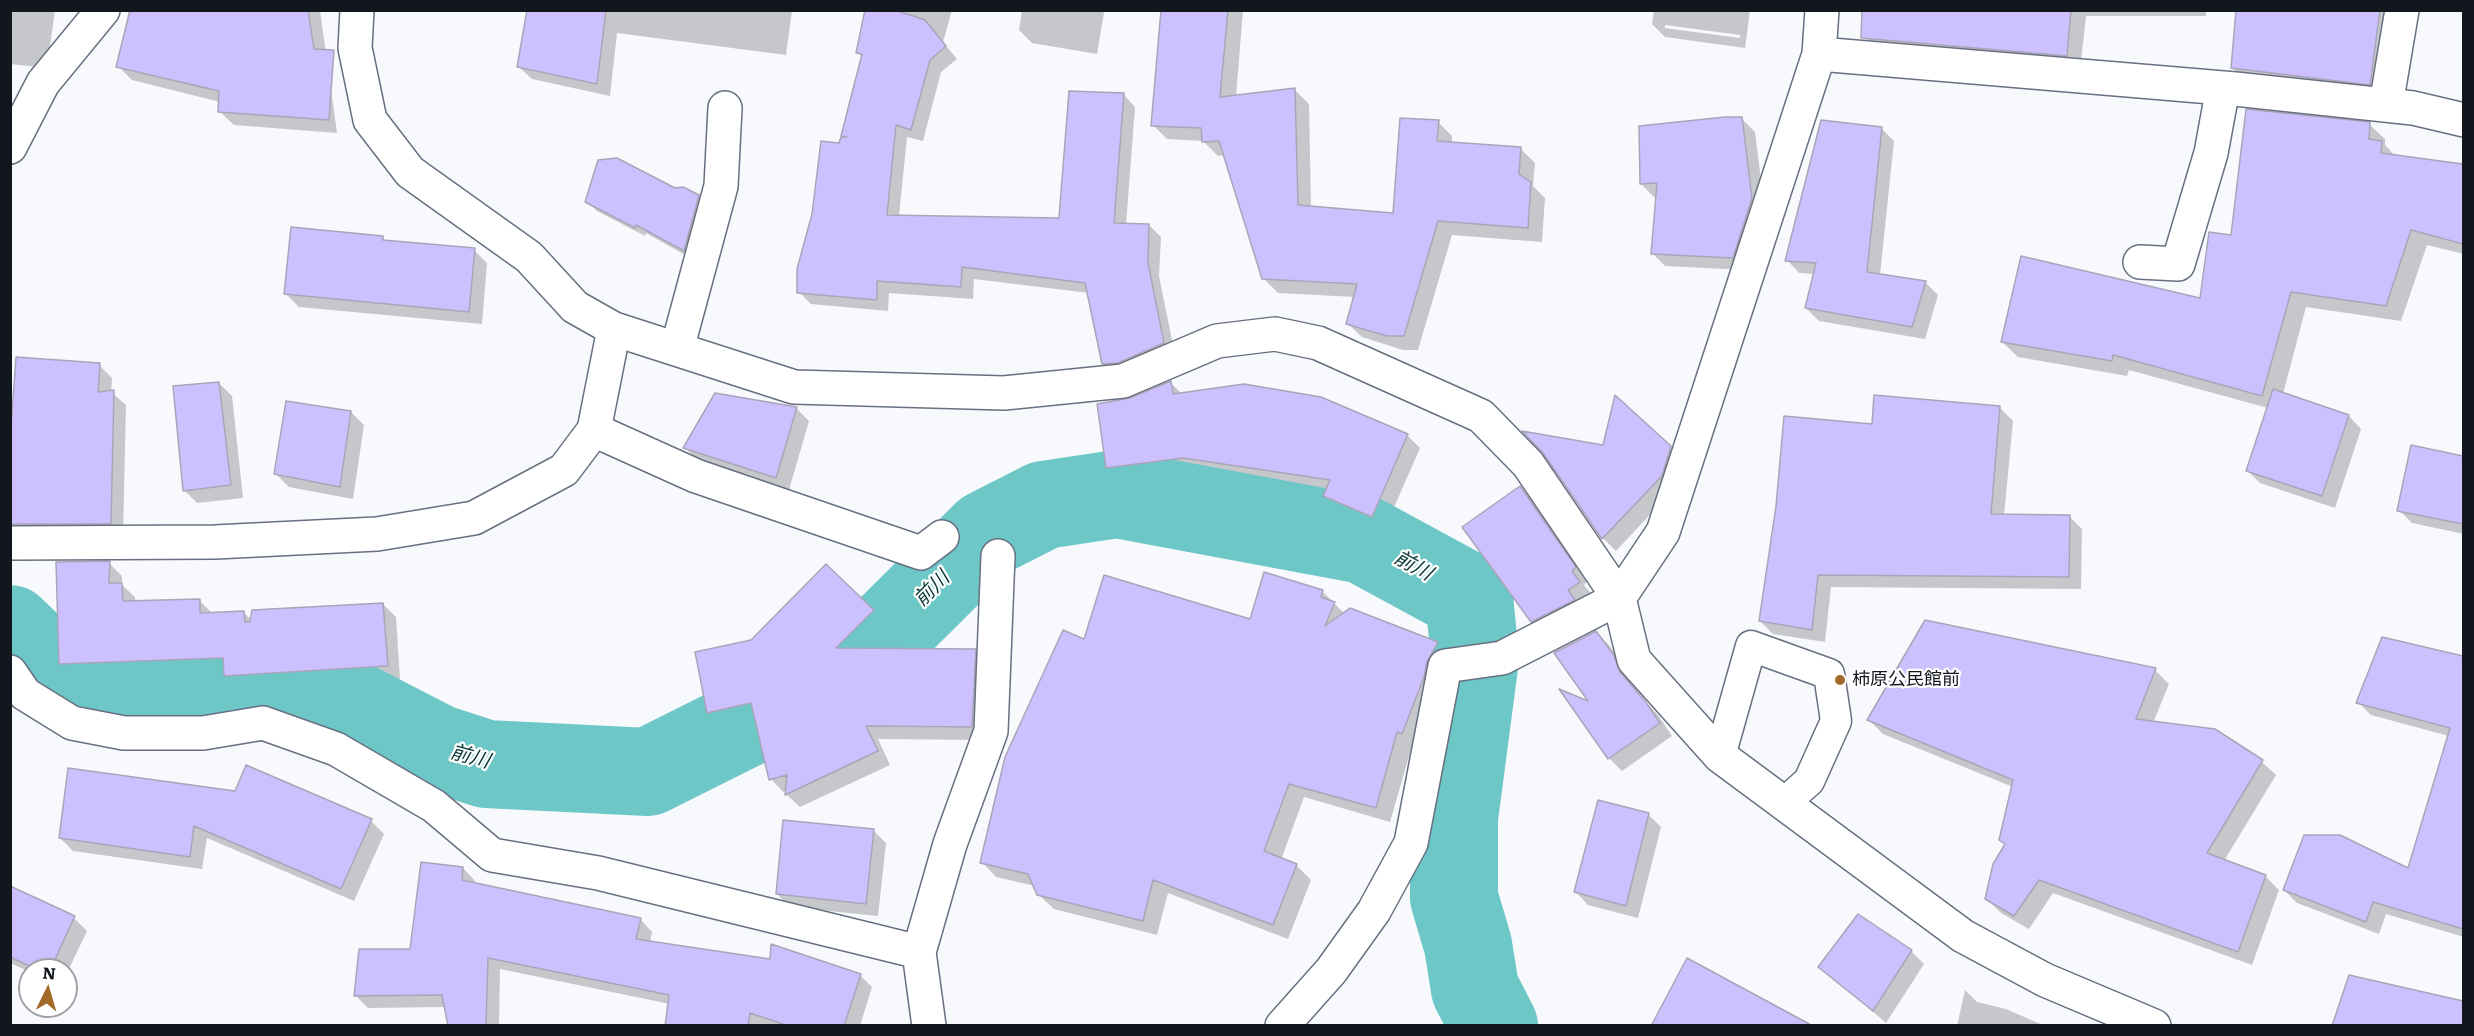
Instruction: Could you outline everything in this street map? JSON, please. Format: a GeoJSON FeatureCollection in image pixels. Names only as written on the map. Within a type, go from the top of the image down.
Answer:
{"type":"FeatureCollection","features":[{"type":"Feature","properties":{"kind":"street"},"geometry":{"type":"LineString","coordinates":[[10,147],[43,83],[103,10]]}},
{"type":"Feature","properties":{"kind":"street"},"geometry":{"type":"LineString","coordinates":[[357,10],[355,48],[370,120],[410,172],[529,257],[575,307],[614,329],[794,387],[1004,393],[1123,381],[1217,341],[1275,334],[1318,344],[1481,416],[1528,464],[1619,598],[1634,660],[1720,756],[1963,936],[2045,980],[2154,1026]]}},
{"type":"Feature","properties":{"kind":"street"},"geometry":{"type":"LineString","coordinates":[[1282,1026],[1338,963],[1374,911],[1411,843],[1445,666],[1502,657],[1619,598],[1663,532],[1819,54],[1822,10]]}},
{"type":"Feature","properties":{"kind":"street"},"geometry":{"type":"LineString","coordinates":[[2385,105],[2402,10]]}},
{"type":"Feature","properties":{"kind":"street"},"geometry":{"type":"LineString","coordinates":[[1819,54],[2223,88],[2413,108],[2463,120]]}},
{"type":"Feature","properties":{"kind":"street"},"geometry":{"type":"LineString","coordinates":[[2140,262],[2178,264],[2211,153],[2223,88]]}},
{"type":"Feature","properties":{"kind":"street"},"geometry":{"type":"LineString","coordinates":[[676,349],[721,186],[725,108]]}},
{"type":"Feature","properties":{"kind":"street"},"geometry":{"type":"LineString","coordinates":[[10,543],[215,542],[377,534],[474,518],[564,470],[594,429],[614,329]]}},
{"type":"Feature","properties":{"kind":"street"},"geometry":{"type":"LineString","coordinates":[[594,429],[696,476],[921,553],[942,537]]}},
{"type":"Feature","properties":{"kind":"street"},"geometry":{"type":"LineString","coordinates":[[929,1026],[919,952],[950,844],[991,731],[999,556]]}},
{"type":"Feature","properties":{"kind":"street"},"geometry":{"type":"LineString","coordinates":[[10,672],[26,694],[72,723],[124,733],[203,733],[263,723],[336,748],[435,806],[492,855],[598,873],[919,952]]}},
{"type":"Feature","properties":{"kind":"lane"},"geometry":{"type":"LineString","coordinates":[[1720,756],[1751,646],[1828,674],[1836,720],[1809,781],[1783,804]]}},
{"type":"Feature","properties":{"kind":"building"},"geometry":{"type":"Polygon","coordinates":[[[130,10],[308,10],[314,49],[334,50],[329,120],[218,112],[219,91],[116,67],[130,10]]]}},
{"type":"Feature","properties":{"kind":"building"},"geometry":{"type":"Polygon","coordinates":[[[527,10],[606,10],[597,84],[517,67],[527,10]]]}},
{"type":"Feature","properties":{"kind":"building"},"geometry":{"type":"Polygon","coordinates":[[[865,10],[895,10],[925,20],[946,46],[930,60],[911,130],[896,125],[887,215],[1059,218],[1069,91],[1124,93],[1114,223],[1149,224],[1148,263],[1164,343],[1118,363],[1102,364],[1085,283],[962,267],[961,287],[877,281],[877,300],[797,293],[797,269],[812,214],[821,141],[839,143],[841,137],[847,137],[841,136],[862,54],[856,53],[865,10]]]}},
{"type":"Feature","properties":{"kind":"building"},"geometry":{"type":"Polygon","coordinates":[[[1161,10],[1228,10],[1220,97],[1295,88],[1298,205],[1393,213],[1400,118],[1439,120],[1437,141],[1521,147],[1519,174],[1531,182],[1528,228],[1438,221],[1404,336],[1387,336],[1346,324],[1357,284],[1262,279],[1219,141],[1202,142],[1201,128],[1151,126],[1161,10]]]}},
{"type":"Feature","properties":{"kind":"building"},"geometry":{"type":"Polygon","coordinates":[[[1862,10],[2071,10],[2067,56],[1861,38],[1862,10]]]}},
{"type":"Feature","properties":{"kind":"building"},"geometry":{"type":"Polygon","coordinates":[[[2236,10],[2380,10],[2370,85],[2231,68],[2236,10]]]}},
{"type":"Feature","properties":{"kind":"building"},"geometry":{"type":"Polygon","coordinates":[[[2246,109],[2370,122],[2369,139],[2382,141],[2381,153],[2463,164],[2463,244],[2411,230],[2386,306],[2291,292],[2262,396],[2113,355],[2112,361],[2001,342],[2021,256],[2200,298],[2209,232],[2231,235],[2246,109]]]}},
{"type":"Feature","properties":{"kind":"building"},"geometry":{"type":"Polygon","coordinates":[[[1742,117],[1752,198],[1733,258],[1651,254],[1657,183],[1640,184],[1639,126],[1742,117]]]}},
{"type":"Feature","properties":{"kind":"building"},"geometry":{"type":"Polygon","coordinates":[[[1821,120],[1882,127],[1867,272],[1926,281],[1912,327],[1805,308],[1816,263],[1785,261],[1821,120]]]}},
{"type":"Feature","properties":{"kind":"building"},"geometry":{"type":"Polygon","coordinates":[[[617,158],[675,188],[683,187],[699,195],[684,251],[636,225],[635,228],[585,202],[598,160],[617,158]]]}},
{"type":"Feature","properties":{"kind":"building"},"geometry":{"type":"Polygon","coordinates":[[[291,227],[383,236],[383,240],[475,248],[469,312],[284,294],[291,227]]]}},
{"type":"Feature","properties":{"kind":"building"},"geometry":{"type":"Polygon","coordinates":[[[16,357],[100,363],[98,392],[114,390],[111,524],[10,524],[10,442],[16,357]]]}},
{"type":"Feature","properties":{"kind":"building"},"geometry":{"type":"Polygon","coordinates":[[[1171,381],[1173,394],[1244,384],[1321,397],[1408,434],[1372,517],[1323,496],[1330,480],[1183,458],[1106,468],[1097,404],[1130,398],[1171,381]]]}},
{"type":"Feature","properties":{"kind":"building"},"geometry":{"type":"Polygon","coordinates":[[[219,382],[231,485],[183,491],[173,386],[219,382]]]}},
{"type":"Feature","properties":{"kind":"building"},"geometry":{"type":"Polygon","coordinates":[[[2273,389],[2349,415],[2322,496],[2246,471],[2273,389]]]}},
{"type":"Feature","properties":{"kind":"building"},"geometry":{"type":"Polygon","coordinates":[[[715,393],[797,407],[776,478],[683,448],[715,393]]]}},
{"type":"Feature","properties":{"kind":"building"},"geometry":{"type":"Polygon","coordinates":[[[1615,395],[1671,446],[1662,476],[1602,539],[1543,453],[1522,431],[1603,445],[1615,395]]]}},
{"type":"Feature","properties":{"kind":"building"},"geometry":{"type":"Polygon","coordinates":[[[1874,395],[2000,406],[1991,514],[2070,515],[2069,577],[1818,575],[1812,630],[1759,621],[1776,506],[1784,416],[1872,424],[1874,395]]]}},
{"type":"Feature","properties":{"kind":"building"},"geometry":{"type":"Polygon","coordinates":[[[286,401],[351,411],[340,487],[274,474],[286,401]]]}},
{"type":"Feature","properties":{"kind":"building"},"geometry":{"type":"Polygon","coordinates":[[[2411,445],[2463,456],[2463,524],[2397,511],[2411,445]]]}},
{"type":"Feature","properties":{"kind":"building"},"geometry":{"type":"Polygon","coordinates":[[[1520,486],[1576,567],[1572,571],[1580,582],[1568,590],[1575,600],[1531,622],[1462,527],[1520,486]]]}},
{"type":"Feature","properties":{"kind":"building"},"geometry":{"type":"Polygon","coordinates":[[[110,561],[109,583],[122,583],[123,601],[200,599],[200,613],[244,611],[245,622],[250,622],[252,610],[383,603],[388,666],[224,676],[223,658],[59,664],[56,562],[110,561]]]}},
{"type":"Feature","properties":{"kind":"building"},"geometry":{"type":"Polygon","coordinates":[[[826,564],[874,610],[836,648],[976,649],[972,727],[866,726],[878,751],[785,795],[787,775],[769,780],[751,703],[707,713],[695,652],[751,640],[826,564]]]}},
{"type":"Feature","properties":{"kind":"building"},"geometry":{"type":"Polygon","coordinates":[[[1264,572],[1323,590],[1321,597],[1335,602],[1325,626],[1350,608],[1438,642],[1427,662],[1424,677],[1402,734],[1397,732],[1376,808],[1289,784],[1264,851],[1297,864],[1273,925],[1153,880],[1143,921],[1037,895],[1028,874],[980,863],[1005,757],[1063,630],[1084,639],[1104,575],[1250,619],[1264,572]]]}},
{"type":"Feature","properties":{"kind":"building"},"geometry":{"type":"Polygon","coordinates":[[[1925,620],[2156,668],[2136,719],[2215,729],[2263,760],[2207,853],[2266,875],[2238,952],[2039,880],[2014,916],[1985,899],[1993,864],[2005,844],[1999,840],[2013,780],[1867,720],[1925,620]]]}},
{"type":"Feature","properties":{"kind":"building"},"geometry":{"type":"Polygon","coordinates":[[[1596,631],[1614,655],[1620,672],[1660,723],[1608,759],[1559,689],[1588,701],[1554,653],[1596,631]]]}},
{"type":"Feature","properties":{"kind":"building"},"geometry":{"type":"Polygon","coordinates":[[[2382,637],[2463,656],[2463,929],[2373,902],[2366,922],[2283,890],[2304,835],[2340,835],[2408,868],[2450,728],[2356,703],[2382,637]]]}},
{"type":"Feature","properties":{"kind":"building"},"geometry":{"type":"Polygon","coordinates":[[[246,765],[372,819],[341,889],[194,826],[190,857],[59,838],[68,768],[235,791],[246,765]]]}},
{"type":"Feature","properties":{"kind":"building"},"geometry":{"type":"Polygon","coordinates":[[[1598,800],[1649,813],[1626,906],[1574,892],[1598,800]]]}},
{"type":"Feature","properties":{"kind":"building"},"geometry":{"type":"Polygon","coordinates":[[[783,820],[874,829],[866,904],[776,894],[783,820]]]}},
{"type":"Feature","properties":{"kind":"building"},"geometry":{"type":"Polygon","coordinates":[[[421,862],[463,867],[462,880],[641,918],[636,939],[770,959],[771,944],[861,974],[844,1026],[789,1026],[750,1013],[748,1026],[665,1026],[669,995],[488,958],[486,1026],[448,1026],[442,995],[354,996],[359,949],[410,949],[421,862]]]}},
{"type":"Feature","properties":{"kind":"building"},"geometry":{"type":"Polygon","coordinates":[[[10,886],[75,916],[56,958],[18,958],[18,961],[10,957],[10,886]]]}},
{"type":"Feature","properties":{"kind":"building"},"geometry":{"type":"Polygon","coordinates":[[[1858,914],[1912,950],[1873,1011],[1818,967],[1858,914]]]}},
{"type":"Feature","properties":{"kind":"building"},"geometry":{"type":"Polygon","coordinates":[[[1687,958],[1813,1026],[1651,1026],[1687,958]]]}},
{"type":"Feature","properties":{"kind":"building"},"geometry":{"type":"Polygon","coordinates":[[[2349,975],[2463,1001],[2463,1026],[2332,1026],[2349,975]]]}},
{"type":"Feature","properties":{"kind":"waterway","name":"前川"},"geometry":{"type":"LineString","coordinates":[[10,629],[81,697],[340,698],[437,748],[486,764],[648,772],[770,711],[838,682],[987,534],[1044,505],[1117,494],[1364,540],[1469,597],[1475,658],[1454,818],[1454,898],[1468,945],[1475,989],[1494,1026]]}},
{"type":"Feature","properties":{"kind":"place","name":"柿原公民館前"},"geometry":{"type":"Point","coordinates":[1840,680]}}]}
